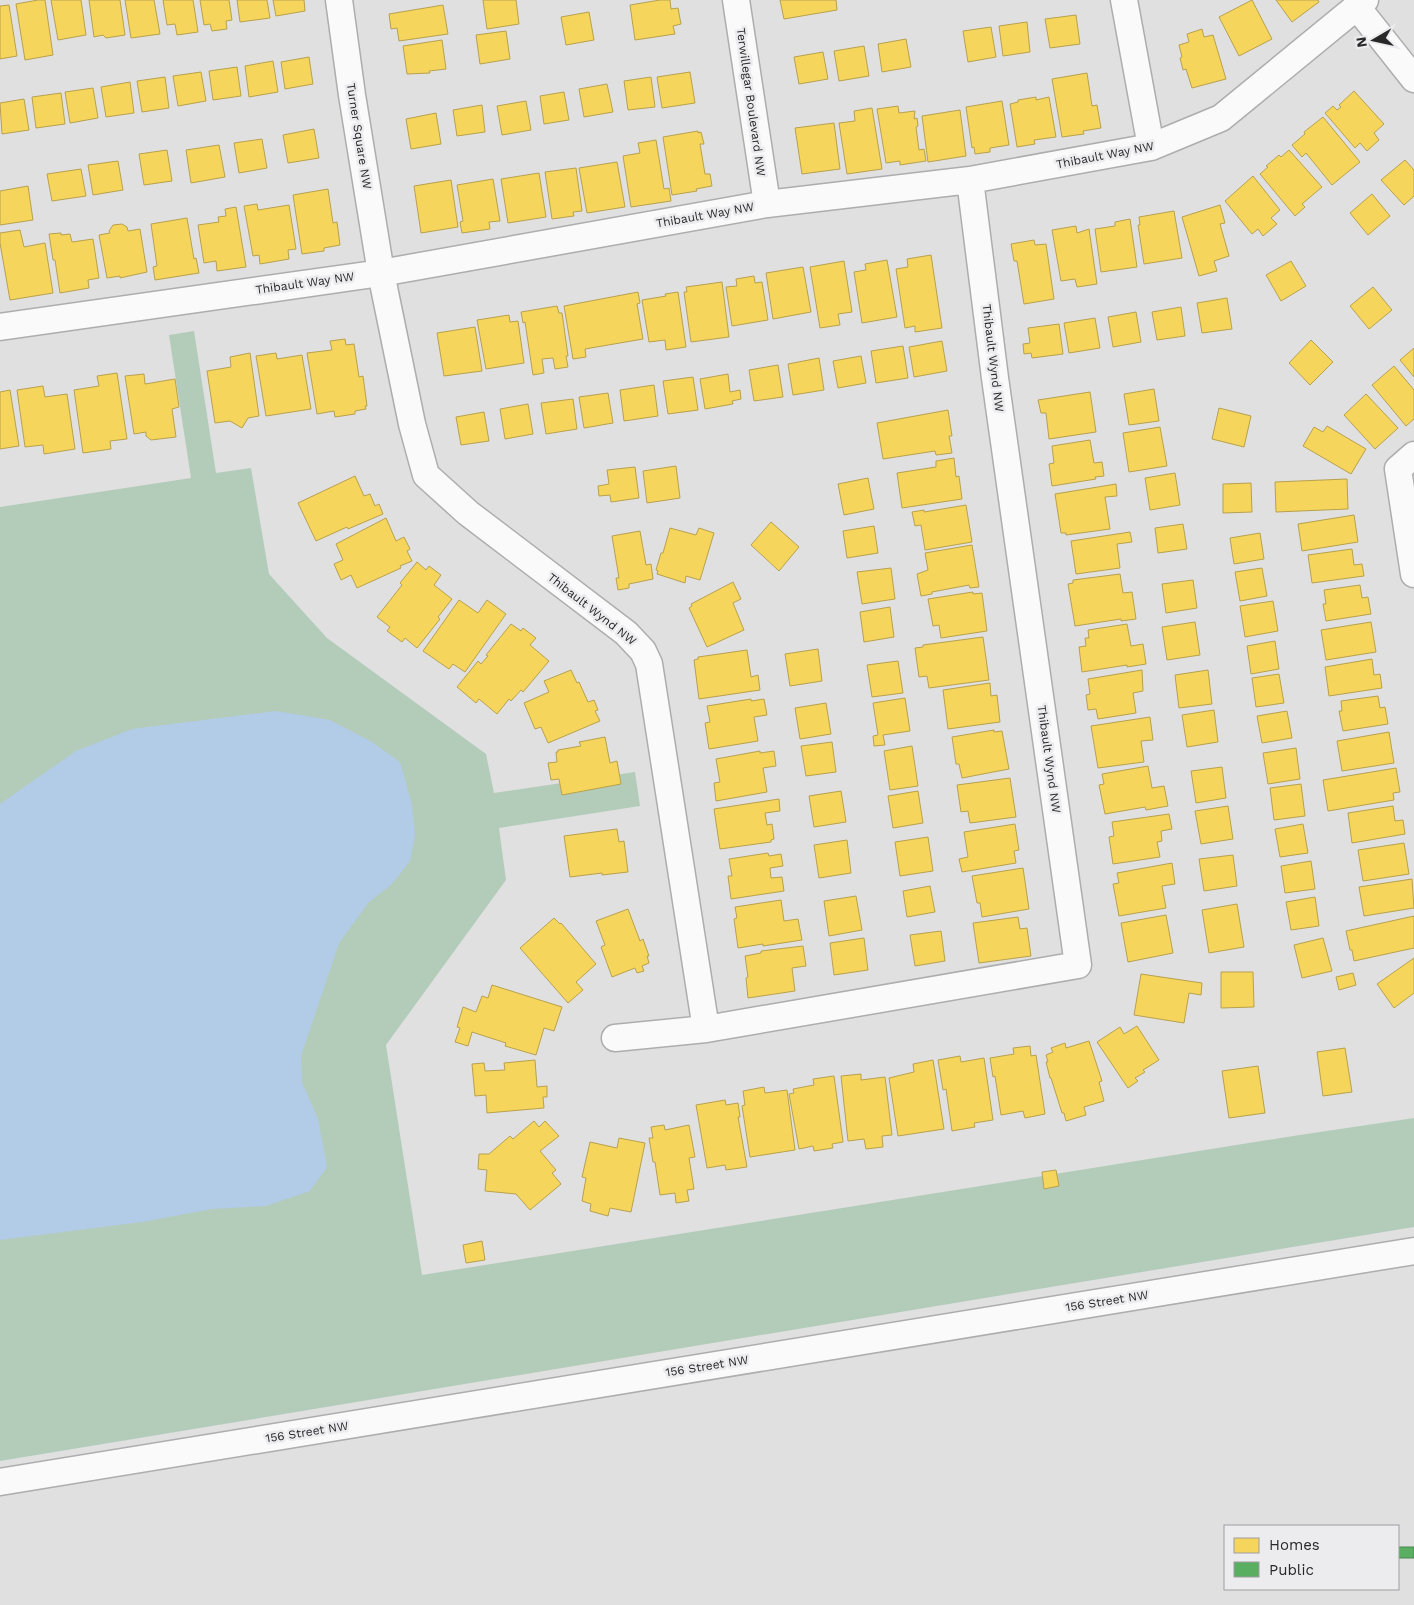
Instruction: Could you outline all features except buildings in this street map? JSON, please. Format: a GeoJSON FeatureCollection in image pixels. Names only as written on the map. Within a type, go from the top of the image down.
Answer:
{"type":"FeatureCollection","features":[{"type":"Feature","properties":{"kind":"street","name":"Turner Square NW"},"geometry":{"type":"LineString","coordinates":[[339,0],[352,95],[381,273]]}},
{"type":"Feature","properties":{"kind":"street","name":"Terwillegar Boulevard NW"},"geometry":{"type":"LineString","coordinates":[[736,0],[767,204]]}},
{"type":"Feature","properties":{"kind":"street"},"geometry":{"type":"LineString","coordinates":[[1124,0],[1151,147]]}},
{"type":"Feature","properties":{"kind":"street","name":"Thibault Way NW"},"geometry":{"type":"LineString","coordinates":[[0,327],[381,273],[767,204],[970,180],[1151,147],[1221,118],[1361,3]]}},
{"type":"Feature","properties":{"kind":"street"},"geometry":{"type":"LineString","coordinates":[[1361,3],[1414,79]]}},
{"type":"Feature","properties":{"kind":"street","name":"Thibault Wynd NW"},"geometry":{"type":"LineString","coordinates":[[615,1038],[706,1029],[1078,965],[995,378],[970,180]]}},
{"type":"Feature","properties":{"kind":"street","name":"Thibault Wynd NW"},"geometry":{"type":"LineString","coordinates":[[381,273],[412,424],[426,476],[468,513],[626,633],[643,651],[649,664],[706,1029]]}},
{"type":"Feature","properties":{"kind":"street"},"geometry":{"type":"LineString","coordinates":[[1414,455],[1398,469],[1414,574]]}},
{"type":"Feature","properties":{"kind":"street","name":"156 Street NW"},"geometry":{"type":"LineString","coordinates":[[0,1482],[1414,1251]]}},
{"type":"Feature","properties":{"kind":"green space"},"geometry":{"type":"Polygon","coordinates":[[[194,331],[216,473],[251,468],[269,574],[327,638],[486,754],[494,793],[635,772],[640,806],[499,828],[506,880],[386,1045],[422,1275],[1414,1118],[1414,1227],[0,1461],[0,507],[191,478],[169,335],[194,331]]]}},
{"type":"Feature","properties":{"kind":"water"},"geometry":{"type":"Polygon","coordinates":[[[276,711],[330,720],[372,742],[400,762],[412,805],[415,835],[410,861],[391,885],[369,902],[339,943],[301,1056],[302,1082],[318,1119],[327,1167],[310,1191],[266,1206],[212,1209],[142,1222],[0,1240],[0,804],[76,751],[132,729],[276,711]]]}}]}
